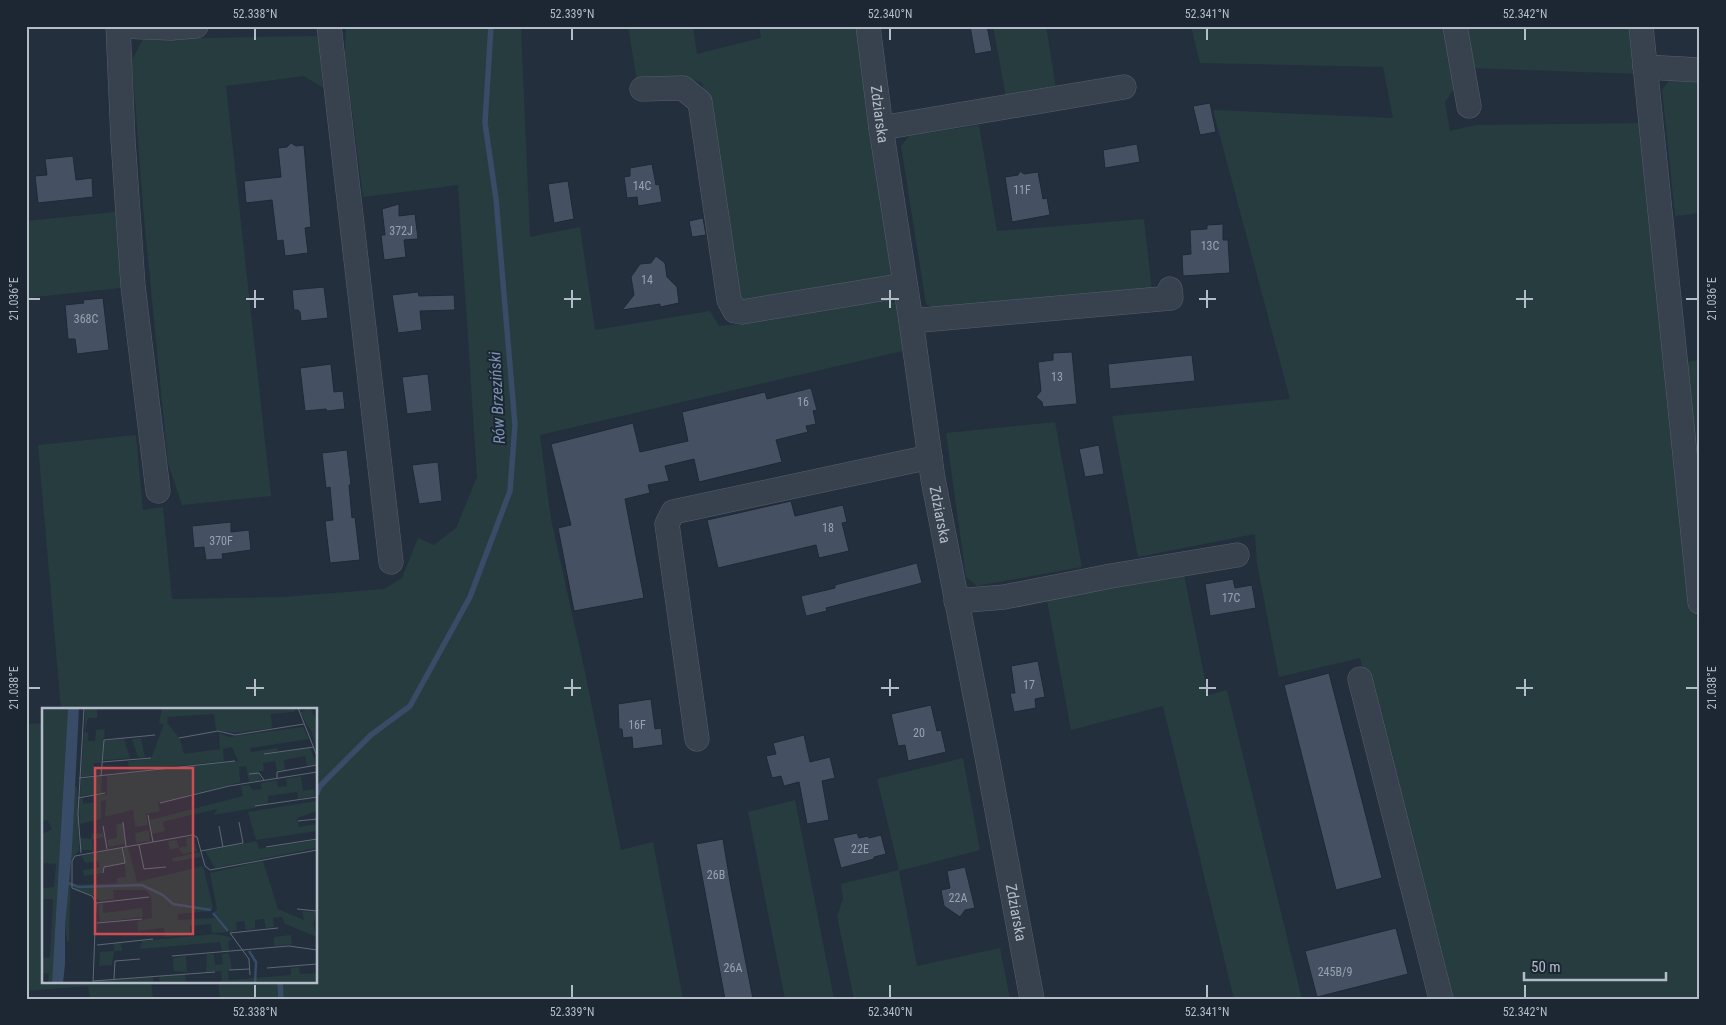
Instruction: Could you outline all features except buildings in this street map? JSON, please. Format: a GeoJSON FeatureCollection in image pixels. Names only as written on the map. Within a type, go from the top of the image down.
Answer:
{"type":"FeatureCollection","features":[{"type":"Feature","properties":{"kind":"street"},"geometry":{"type":"LineString","coordinates":[[158,491],[133,286],[123,140],[119,26],[170,28],[196,26]]}},
{"type":"Feature","properties":{"kind":"street"},"geometry":{"type":"LineString","coordinates":[[329,26],[392,562]]}},
{"type":"Feature","properties":{"kind":"street","name":"Zdziarska"},"geometry":{"type":"LineString","coordinates":[[868,26],[881,128],[930,457],[1032,999]]}},
{"type":"Feature","properties":{"kind":"street"},"geometry":{"type":"LineString","coordinates":[[1455,26],[1469,106]]}},
{"type":"Feature","properties":{"kind":"street"},"geometry":{"type":"LineString","coordinates":[[1641,26],[1700,602]]}},
{"type":"Feature","properties":{"kind":"street"},"geometry":{"type":"LineString","coordinates":[[1645,67],[1700,70]]}},
{"type":"Feature","properties":{"kind":"street"},"geometry":{"type":"LineString","coordinates":[[881,128],[1124,87]]}},
{"type":"Feature","properties":{"kind":"street"},"geometry":{"type":"LineString","coordinates":[[642,89],[683,88],[700,102],[729,300],[735,311],[742,312],[905,285]]}},
{"type":"Feature","properties":{"kind":"street"},"geometry":{"type":"LineString","coordinates":[[911,321],[1171,298],[1170,289]]}},
{"type":"Feature","properties":{"kind":"street"},"geometry":{"type":"LineString","coordinates":[[697,739],[667,524],[673,512],[930,457]]}},
{"type":"Feature","properties":{"kind":"street"},"geometry":{"type":"LineString","coordinates":[[956,600],[1004,597],[1111,576],[1237,555]]}},
{"type":"Feature","properties":{"kind":"street"},"geometry":{"type":"LineString","coordinates":[[1360,679],[1441,999]]}},
{"type":"Feature","properties":{"kind":"green space"},"geometry":{"type":"Polygon","coordinates":[[[346,26],[521,26],[530,237],[580,227],[595,330],[710,311],[719,326],[750,323],[875,297],[887,297],[898,305],[907,350],[540,435],[551,519],[585,672],[621,850],[653,842],[683,999],[220,999],[218,982],[318,982],[318,708],[61,708],[38,445],[136,435],[143,510],[163,507],[172,599],[283,597],[384,589],[402,578],[418,538],[434,545],[456,528],[477,477],[458,185],[363,197],[345,54],[346,26]]]}},
{"type":"Feature","properties":{"kind":"green space"},"geometry":{"type":"Polygon","coordinates":[[[628,26],[693,26],[697,54],[761,38],[759,26],[858,26],[894,273],[888,277],[737,301],[702,83],[690,79],[637,81],[628,26]]]}},
{"type":"Feature","properties":{"kind":"green space"},"geometry":{"type":"Polygon","coordinates":[[[993,26],[1046,26],[1056,88],[1006,97],[993,26]]]}},
{"type":"Feature","properties":{"kind":"green space"},"geometry":{"type":"Polygon","coordinates":[[[1191,26],[1447,26],[1457,85],[1445,102],[1450,131],[1476,125],[1643,123],[1700,649],[1700,999],[1447,999],[1360,658],[1279,677],[1257,564],[1255,534],[1138,557],[1112,416],[1290,399],[1213,110],[1393,118],[1383,67],[1200,63],[1191,26]]]}},
{"type":"Feature","properties":{"kind":"green space"},"geometry":{"type":"Polygon","coordinates":[[[1462,26],[1634,26],[1639,74],[1469,68],[1462,26]]]}},
{"type":"Feature","properties":{"kind":"green space"},"geometry":{"type":"Polygon","coordinates":[[[318,36],[323,88],[304,76],[226,86],[271,496],[182,505],[168,463],[143,208],[132,60],[143,39],[318,36]]]}},
{"type":"Feature","properties":{"kind":"green space"},"geometry":{"type":"Polygon","coordinates":[[[1671,78],[1700,79],[1700,213],[1675,216],[1662,90],[1671,78]]]}},
{"type":"Feature","properties":{"kind":"green space"},"geometry":{"type":"Polygon","coordinates":[[[979,125],[997,231],[1144,219],[1152,291],[937,311],[926,304],[901,146],[909,136],[979,125]]]}},
{"type":"Feature","properties":{"kind":"green space"},"geometry":{"type":"Polygon","coordinates":[[[116,212],[121,288],[26,298],[26,221],[116,212]]]}},
{"type":"Feature","properties":{"kind":"green space"},"geometry":{"type":"Polygon","coordinates":[[[1700,360],[1700,559],[1682,366],[1690,361],[1700,360]]]}},
{"type":"Feature","properties":{"kind":"green space"},"geometry":{"type":"Polygon","coordinates":[[[1055,422],[1082,567],[977,586],[966,577],[946,433],[1055,422]]]}},
{"type":"Feature","properties":{"kind":"green space"},"geometry":{"type":"Polygon","coordinates":[[[1183,570],[1208,695],[1227,690],[1302,999],[1234,999],[1163,706],[1071,730],[1046,595],[1183,570]]]}},
{"type":"Feature","properties":{"kind":"green space"},"geometry":{"type":"Polygon","coordinates":[[[42,723],[42,982],[151,982],[153,999],[90,999],[88,986],[26,991],[26,724],[42,723]]]}},
{"type":"Feature","properties":{"kind":"green space"},"geometry":{"type":"Polygon","coordinates":[[[963,758],[980,850],[899,871],[917,966],[1000,948],[1010,999],[854,999],[837,916],[843,899],[841,884],[899,870],[877,779],[963,758]]]}},
{"type":"Feature","properties":{"kind":"green space"},"geometry":{"type":"Polygon","coordinates":[[[795,800],[834,999],[785,999],[748,812],[795,800]]]}},
{"type":"Feature","properties":{"kind":"waterway","name":"Rów Brzeziński"},"geometry":{"type":"LineString","coordinates":[[318,790],[320,786],[371,735],[410,706],[470,597],[510,491],[515,425],[496,199],[485,123],[491,26]]}},
{"type":"Feature","properties":{"kind":"waterway","name":"Rów Brzeziński"},"geometry":{"type":"LineString","coordinates":[[280,982],[281,999]]}}]}
